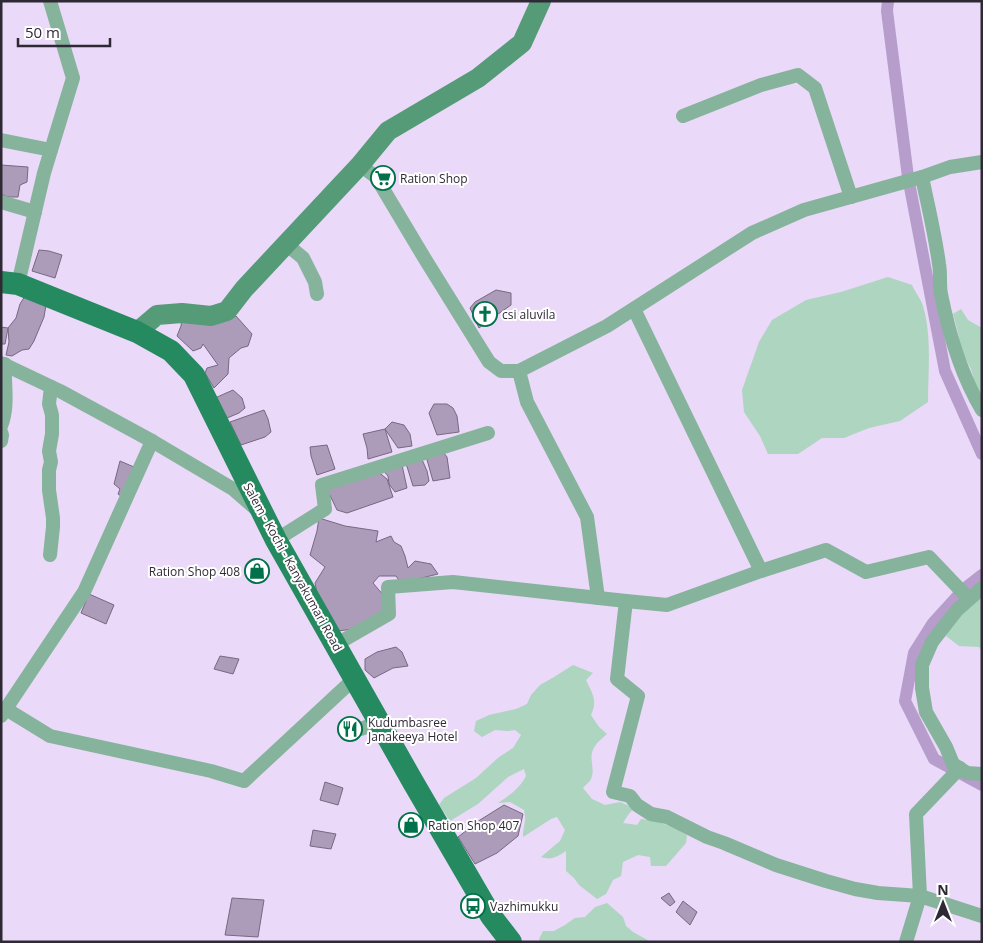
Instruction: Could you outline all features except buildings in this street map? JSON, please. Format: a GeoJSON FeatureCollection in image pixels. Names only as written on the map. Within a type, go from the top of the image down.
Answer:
{"type":"FeatureCollection","features":[{"type":"Feature","properties":{"kind":"main road","name":"Salem - Kochi - Kanyakumari Road"},"geometry":{"type":"LineString","coordinates":[[10,283],[137,332],[171,350],[194,375],[276,540],[354,679],[370,725],[413,782],[491,916],[511,942]]}},
{"type":"Feature","properties":{"kind":"main road"},"geometry":{"type":"LineString","coordinates":[[491,916],[493,942]]}},
{"type":"Feature","properties":{"kind":"street"},"geometry":{"type":"LineString","coordinates":[[10,283],[35,212],[44,173],[73,78],[50,1]]}},
{"type":"Feature","properties":{"kind":"street"},"geometry":{"type":"LineString","coordinates":[[137,332],[157,314],[182,313],[211,316],[227,311],[286,244],[360,166],[388,131],[478,78],[522,44],[541,1]]}},
{"type":"Feature","properties":{"kind":"street"},"geometry":{"type":"LineString","coordinates":[[683,116],[798,74],[816,88],[851,196]]}},
{"type":"Feature","properties":{"kind":"street"},"geometry":{"type":"LineString","coordinates":[[1,140],[51,150]]}},
{"type":"Feature","properties":{"kind":"street"},"geometry":{"type":"LineString","coordinates":[[360,166],[376,177],[489,362],[501,371],[519,371],[607,326],[752,233],[804,210],[922,177],[950,167],[982,162]]}},
{"type":"Feature","properties":{"kind":"street"},"geometry":{"type":"LineString","coordinates":[[922,177],[934,232],[940,267],[941,292],[949,328],[971,392],[982,410]]}},
{"type":"Feature","properties":{"kind":"street"},"geometry":{"type":"LineString","coordinates":[[1,202],[35,212]]}},
{"type":"Feature","properties":{"kind":"street"},"geometry":{"type":"LineString","coordinates":[[286,244],[303,258],[315,282],[317,294]]}},
{"type":"Feature","properties":{"kind":"street"},"geometry":{"type":"LineString","coordinates":[[634,309],[761,571]]}},
{"type":"Feature","properties":{"kind":"street"},"geometry":{"type":"LineString","coordinates":[[1,426],[7,399],[4,392],[3,363],[51,386],[152,441],[233,489],[263,515]]}},
{"type":"Feature","properties":{"kind":"street"},"geometry":{"type":"LineString","coordinates":[[519,371],[527,402],[587,517],[598,598]]}},
{"type":"Feature","properties":{"kind":"street"},"geometry":{"type":"LineString","coordinates":[[50,555],[53,527],[49,490],[51,462],[49,451],[52,434],[52,415],[49,404],[51,386]]}},
{"type":"Feature","properties":{"kind":"street"},"geometry":{"type":"LineString","coordinates":[[1,432],[1,441]]}},
{"type":"Feature","properties":{"kind":"street"},"geometry":{"type":"LineString","coordinates":[[276,540],[325,509],[322,486],[488,433]]}},
{"type":"Feature","properties":{"kind":"street"},"geometry":{"type":"LineString","coordinates":[[152,441],[84,592],[4,713],[50,736],[211,771],[244,781],[354,679]]}},
{"type":"Feature","properties":{"kind":"street"},"geometry":{"type":"LineString","coordinates":[[336,645],[389,614],[388,587],[453,582],[667,605],[826,550],[866,572],[929,557],[969,599]]}},
{"type":"Feature","properties":{"kind":"street"},"geometry":{"type":"LineString","coordinates":[[982,588],[957,610],[932,642],[922,665],[922,688],[926,712],[946,747],[953,764],[967,773],[982,774]]}},
{"type":"Feature","properties":{"kind":"street"},"geometry":{"type":"LineString","coordinates":[[626,601],[618,679],[638,696],[613,792],[630,796],[637,805],[651,814],[667,817],[706,837],[776,865],[855,889],[903,896],[920,896],[982,916]]}},
{"type":"Feature","properties":{"kind":"street"},"geometry":{"type":"LineString","coordinates":[[906,942],[920,896],[916,814],[960,768]]}},
{"type":"Feature","properties":{"kind":"green space"},"geometry":{"type":"Polygon","coordinates":[[[888,277],[912,285],[923,306],[929,341],[928,402],[900,421],[869,428],[844,438],[822,438],[798,454],[768,454],[760,436],[744,412],[742,390],[759,342],[772,320],[806,300],[841,292],[888,277]]]}},
{"type":"Feature","properties":{"kind":"green space"},"geometry":{"type":"Polygon","coordinates":[[[961,309],[968,320],[982,328],[982,402],[971,369],[961,350],[953,314],[961,309]]]}},
{"type":"Feature","properties":{"kind":"green space"},"geometry":{"type":"Polygon","coordinates":[[[982,597],[982,651],[979,647],[959,646],[946,636],[957,616],[982,597]]]}},
{"type":"Feature","properties":{"kind":"green space"},"geometry":{"type":"Polygon","coordinates":[[[573,665],[593,673],[586,680],[594,701],[591,715],[599,727],[607,734],[593,750],[592,775],[583,788],[592,799],[605,805],[620,802],[634,808],[623,823],[637,825],[641,819],[654,821],[665,824],[687,835],[686,843],[666,866],[651,866],[650,857],[638,855],[623,862],[621,876],[613,880],[606,894],[597,899],[579,885],[566,871],[566,851],[552,858],[541,857],[560,841],[565,830],[557,817],[523,837],[524,810],[510,802],[498,803],[520,785],[526,776],[524,769],[508,777],[478,804],[450,821],[439,805],[444,798],[476,778],[499,757],[513,748],[521,735],[515,730],[495,730],[482,737],[474,731],[476,721],[489,715],[516,709],[527,704],[531,695],[540,685],[573,665]]]}},
{"type":"Feature","properties":{"kind":"green space"},"geometry":{"type":"Polygon","coordinates":[[[607,903],[623,917],[626,926],[651,942],[540,942],[539,939],[543,931],[554,931],[575,918],[585,917],[595,907],[607,903]]]}},
{"type":"Feature","properties":{"kind":"waterway"},"geometry":{"type":"LineString","coordinates":[[888,1],[887,11],[908,177],[945,371],[982,454]]}},
{"type":"Feature","properties":{"kind":"waterway"},"geometry":{"type":"LineString","coordinates":[[982,575],[964,589],[933,623],[914,653],[905,701],[934,759],[982,785]]}},
{"type":"Feature","properties":{"kind":"place","name":"Ration Shop"},"geometry":{"type":"Point","coordinates":[383,178]}},
{"type":"Feature","properties":{"kind":"place","name":"csi aluvila"},"geometry":{"type":"Point","coordinates":[485,314]}},
{"type":"Feature","properties":{"kind":"place","name":"Ration Shop 408"},"geometry":{"type":"Point","coordinates":[257,571]}},
{"type":"Feature","properties":{"kind":"place","name":"Kudumbasree Janakeeya Hotel"},"geometry":{"type":"Point","coordinates":[350,729]}},
{"type":"Feature","properties":{"kind":"place","name":"Ration Shop 407"},"geometry":{"type":"Point","coordinates":[411,825]}},
{"type":"Feature","properties":{"kind":"place","name":"Vazhimukku"},"geometry":{"type":"Point","coordinates":[473,906]}}]}
